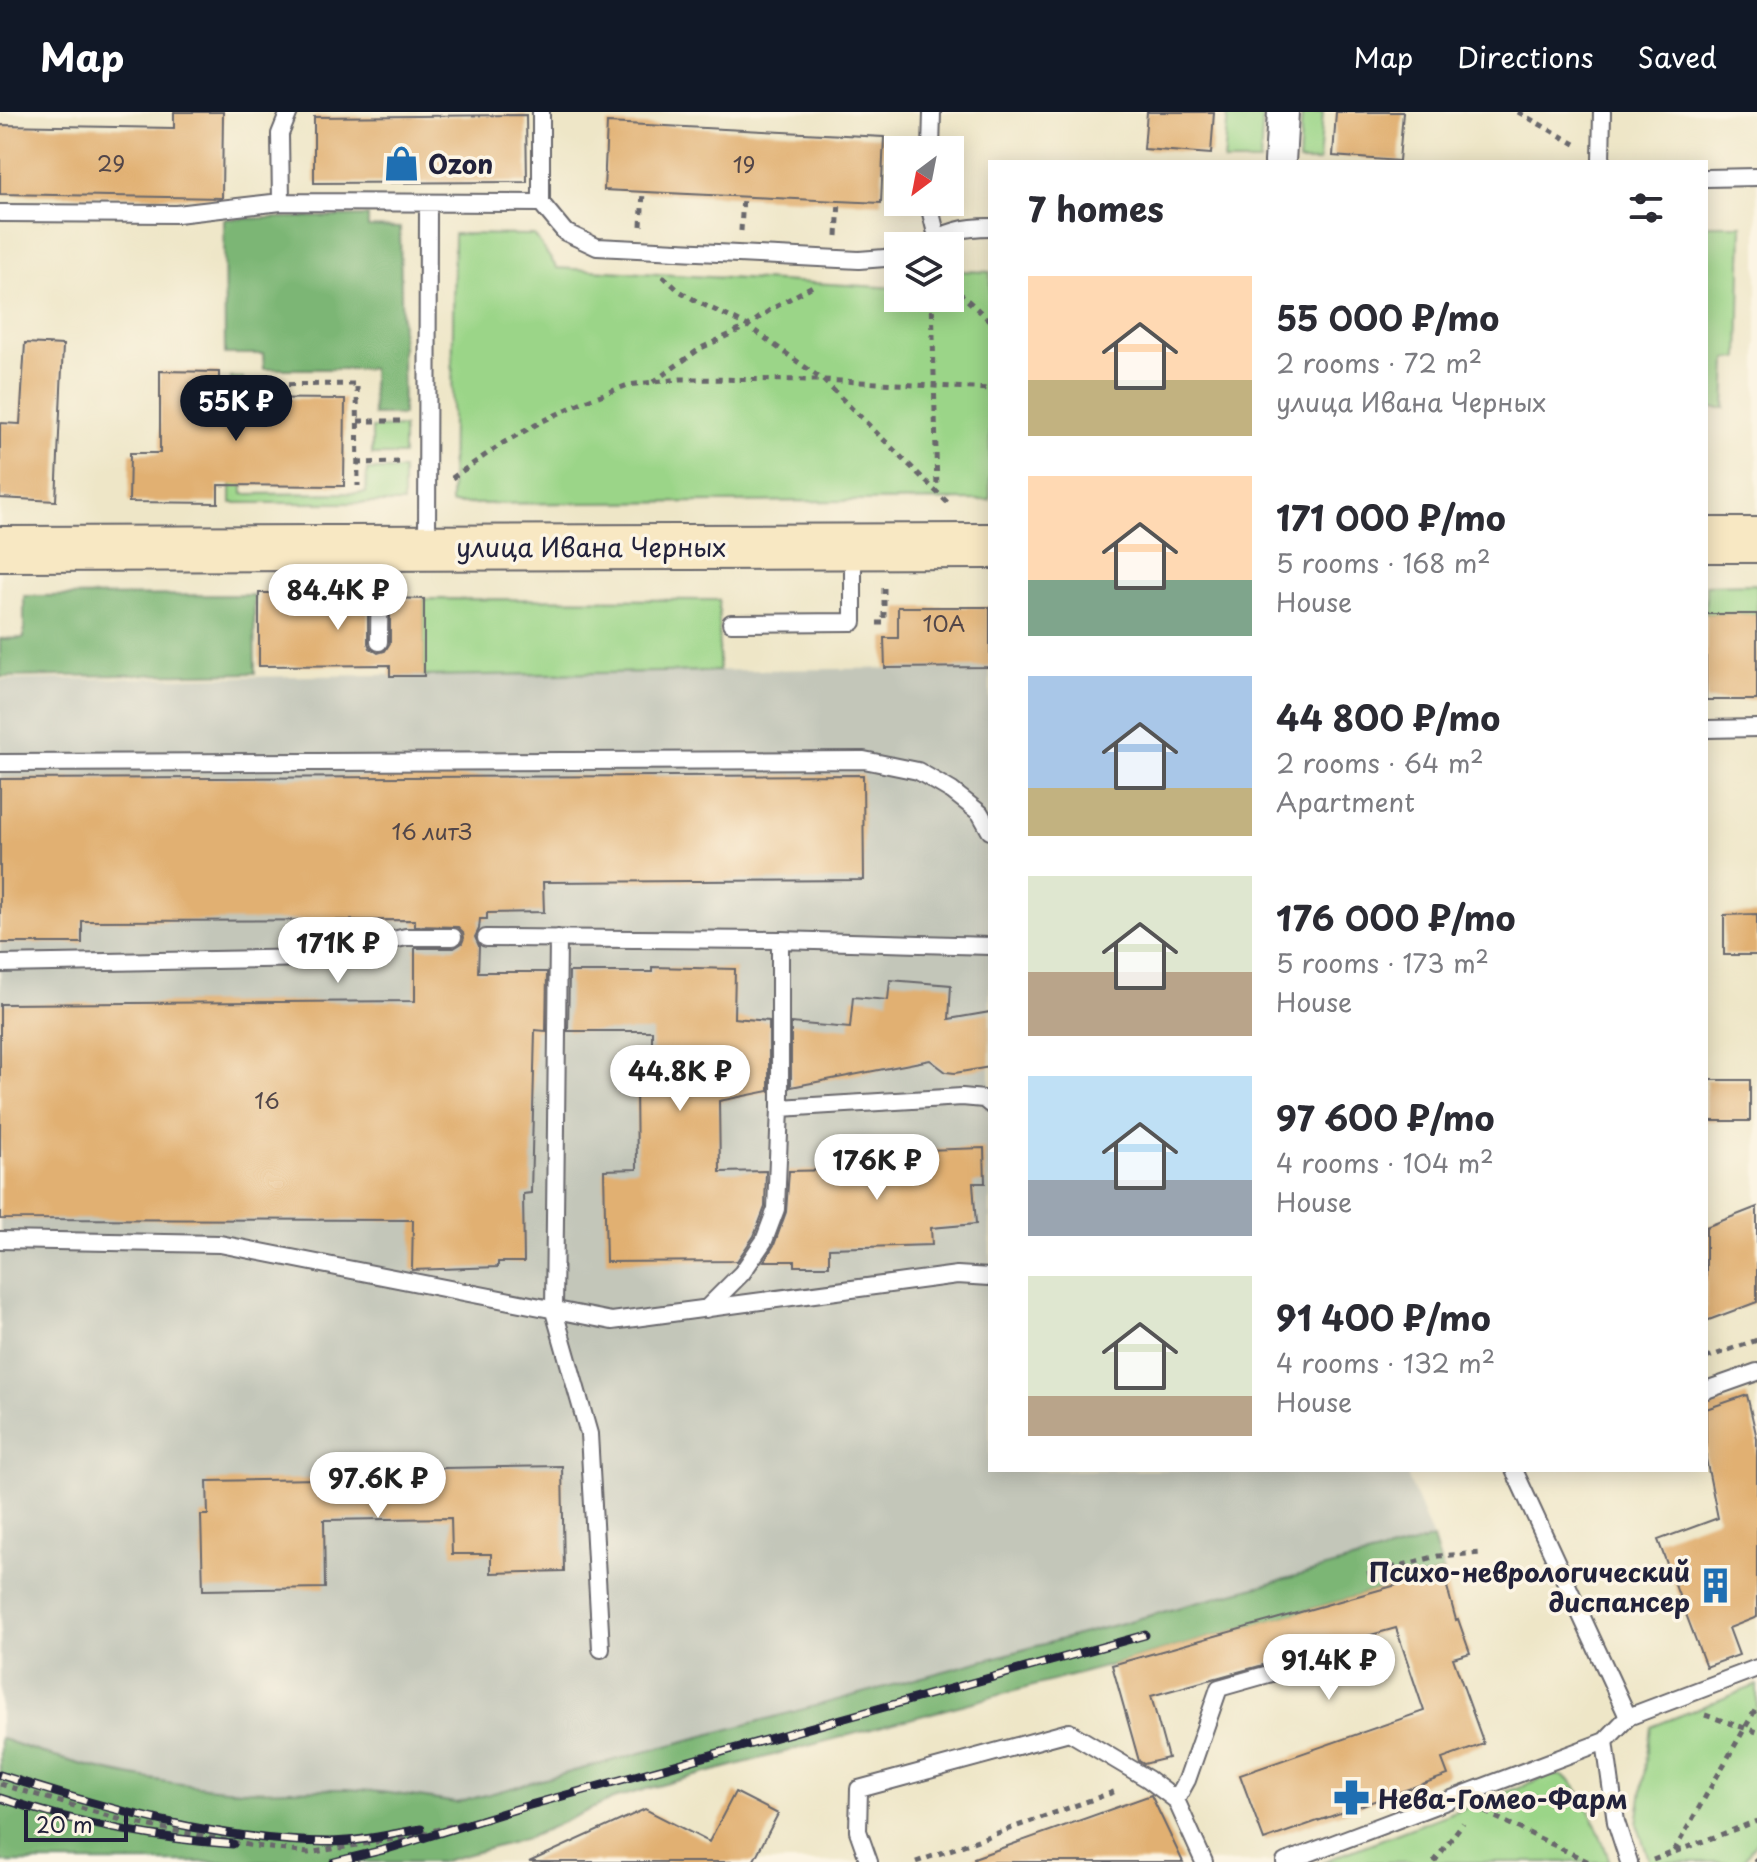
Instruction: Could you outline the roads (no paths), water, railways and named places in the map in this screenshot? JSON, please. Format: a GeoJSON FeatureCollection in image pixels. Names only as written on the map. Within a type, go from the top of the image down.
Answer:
{"type":"FeatureCollection","features":[{"type":"Feature","properties":{"kind":"main road","name":"улица Ивана Черных"},"geometry":{"type":"LineString","coordinates":[[0,549],[380,547],[427,528],[853,546],[988,546]]}},
{"type":"Feature","properties":{"kind":"main road"},"geometry":{"type":"LineString","coordinates":[[1708,540],[1757,540]]}},
{"type":"Feature","properties":{"kind":"street"},"geometry":{"type":"LineString","coordinates":[[1280,160],[1283,112]]}},
{"type":"Feature","properties":{"kind":"lane"},"geometry":{"type":"LineString","coordinates":[[281,202],[280,134],[289,112]]}},
{"type":"Feature","properties":{"kind":"lane"},"geometry":{"type":"LineString","coordinates":[[541,112],[541,203],[565,232],[597,247],[859,260],[884,258]]}},
{"type":"Feature","properties":{"kind":"lane"},"geometry":{"type":"LineString","coordinates":[[931,136],[932,112]]}},
{"type":"Feature","properties":{"kind":"lane"},"geometry":{"type":"LineString","coordinates":[[1601,160],[1602,112]]}},
{"type":"Feature","properties":{"kind":"lane"},"geometry":{"type":"LineString","coordinates":[[1708,178],[1757,177]]}},
{"type":"Feature","properties":{"kind":"lane"},"geometry":{"type":"LineString","coordinates":[[0,213],[177,214],[281,202],[541,203]]}},
{"type":"Feature","properties":{"kind":"lane"},"geometry":{"type":"LineString","coordinates":[[427,528],[428,203]]}},
{"type":"Feature","properties":{"kind":"lane"},"geometry":{"type":"LineString","coordinates":[[955,232],[967,227],[988,227]]}},
{"type":"Feature","properties":{"kind":"lane"},"geometry":{"type":"LineString","coordinates":[[731,623],[853,622],[853,546]]}},
{"type":"Feature","properties":{"kind":"lane"},"geometry":{"type":"LineString","coordinates":[[379,642],[380,547]]}},
{"type":"Feature","properties":{"kind":"lane"},"geometry":{"type":"LineString","coordinates":[[1708,729],[1757,728]]}},
{"type":"Feature","properties":{"kind":"lane"},"geometry":{"type":"LineString","coordinates":[[0,763],[864,760],[918,771],[952,791],[980,813],[988,827]]}},
{"type":"Feature","properties":{"kind":"lane"},"geometry":{"type":"LineString","coordinates":[[0,964],[316,958],[406,937],[453,937]]}},
{"type":"Feature","properties":{"kind":"lane"},"geometry":{"type":"LineString","coordinates":[[486,938],[780,940],[988,946]]}},
{"type":"Feature","properties":{"kind":"lane"},"geometry":{"type":"LineString","coordinates":[[558,938],[554,1311],[589,1434],[601,1649]]}},
{"type":"Feature","properties":{"kind":"lane"},"geometry":{"type":"LineString","coordinates":[[706,1309],[742,1273],[764,1241],[776,1209],[780,1108],[780,940]]}},
{"type":"Feature","properties":{"kind":"lane"},"geometry":{"type":"LineString","coordinates":[[780,1108],[962,1097],[984,1099],[988,1102]]}},
{"type":"Feature","properties":{"kind":"lane"},"geometry":{"type":"LineString","coordinates":[[0,1240],[220,1244],[612,1321],[957,1275],[988,1277]]}},
{"type":"Feature","properties":{"kind":"lane"},"geometry":{"type":"LineString","coordinates":[[1708,1389],[1757,1372]]}},
{"type":"Feature","properties":{"kind":"lane"},"geometry":{"type":"LineString","coordinates":[[1515,1472],[1628,1717]]}},
{"type":"Feature","properties":{"kind":"lane"},"geometry":{"type":"LineString","coordinates":[[1176,1800],[1187,1780],[1219,1688],[1371,1645]]}},
{"type":"Feature","properties":{"kind":"lane"},"geometry":{"type":"LineString","coordinates":[[1285,1862],[1472,1800],[1605,1741],[1628,1717],[1757,1668]]}},
{"type":"Feature","properties":{"kind":"lane"},"geometry":{"type":"LineString","coordinates":[[869,1862],[858,1831],[859,1789],[1069,1732],[1148,1779],[1176,1800],[1204,1862]]}},
{"type":"Feature","properties":{"kind":"lane"},"geometry":{"type":"LineString","coordinates":[[1605,1741],[1616,1822],[1629,1862]]}},
{"type":"Feature","properties":{"kind":"railway"},"geometry":{"type":"LineString","coordinates":[[334,1862],[1145,1635]]}},
{"type":"Feature","properties":{"kind":"railway"},"geometry":{"type":"LineString","coordinates":[[0,1775],[122,1811],[246,1836],[341,1842],[421,1829]]}},
{"type":"Feature","properties":{"kind":"railway"},"geometry":{"type":"LineString","coordinates":[[0,1798],[115,1828],[233,1844]]}},
{"type":"Feature","properties":{"kind":"place","name":"Ozon"},"geometry":{"type":"Point","coordinates":[402,163]}},
{"type":"Feature","properties":{"kind":"place","name":"Психо-неврологический диспансер"},"geometry":{"type":"Point","coordinates":[1716,1586]}},
{"type":"Feature","properties":{"kind":"place","name":"Нева-Гомео-Фарм"},"geometry":{"type":"Point","coordinates":[1352,1798]}}]}
